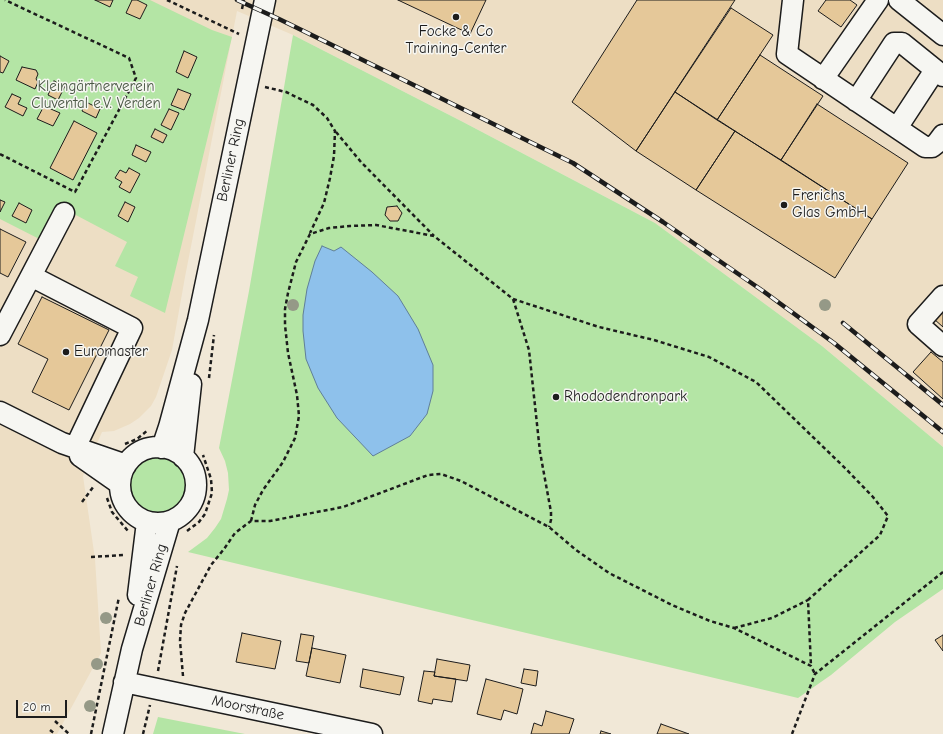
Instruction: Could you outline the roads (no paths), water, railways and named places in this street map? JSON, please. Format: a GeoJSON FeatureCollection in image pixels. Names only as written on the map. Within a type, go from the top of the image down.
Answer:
{"type":"FeatureCollection","features":[{"type":"Feature","properties":{"kind":"street","name":"Berliner Ring"},"geometry":{"type":"LineString","coordinates":[[162,448],[198,320],[265,0]]}},
{"type":"Feature","properties":{"kind":"street"},"geometry":{"type":"LineString","coordinates":[[793,0],[786,54],[925,147],[932,147],[938,143],[943,134]]}},
{"type":"Feature","properties":{"kind":"street"},"geometry":{"type":"LineString","coordinates":[[823,79],[878,0]]}},
{"type":"Feature","properties":{"kind":"street"},"geometry":{"type":"LineString","coordinates":[[899,0],[943,35]]}},
{"type":"Feature","properties":{"kind":"street"},"geometry":{"type":"LineString","coordinates":[[856,101],[894,43],[902,43],[939,73],[897,128]]}},
{"type":"Feature","properties":{"kind":"street"},"geometry":{"type":"LineString","coordinates":[[0,335],[64,213]]}},
{"type":"Feature","properties":{"kind":"street"},"geometry":{"type":"LineString","coordinates":[[31,276],[132,328],[68,445]]}},
{"type":"Feature","properties":{"kind":"street"},"geometry":{"type":"LineString","coordinates":[[943,296],[918,324],[943,346]]}},
{"type":"Feature","properties":{"kind":"street","name":"Berliner Ring"},"geometry":{"type":"LineString","coordinates":[[183,457],[198,320]]}},
{"type":"Feature","properties":{"kind":"street"},"geometry":{"type":"LineString","coordinates":[[0,412],[68,445],[126,465]]}},
{"type":"Feature","properties":{"kind":"street"},"geometry":{"type":"LineString","coordinates":[[68,445],[112,489],[122,499],[127,508],[134,515],[146,522],[177,527],[178,518],[187,509],[192,501],[196,484],[191,467],[183,457],[175,452],[162,448],[148,449],[139,452],[131,458],[112,489]]}},
{"type":"Feature","properties":{"kind":"street","name":"Berliner Ring"},"geometry":{"type":"LineString","coordinates":[[132,649],[146,522]]}},
{"type":"Feature","properties":{"kind":"street","name":"Berliner Ring"},"geometry":{"type":"LineString","coordinates":[[113,734],[132,649],[177,527]]}},
{"type":"Feature","properties":{"kind":"street","name":"Moorstraße"},"geometry":{"type":"LineString","coordinates":[[124,682],[372,734]]}},
{"type":"Feature","properties":{"kind":"water"},"geometry":{"type":"Polygon","coordinates":[[[322,246],[334,251],[341,247],[372,272],[398,296],[418,329],[433,365],[433,391],[427,414],[410,436],[373,456],[337,418],[318,388],[306,359],[303,315],[307,289],[315,261],[322,246]]]}},
{"type":"Feature","properties":{"kind":"railway"},"geometry":{"type":"LineString","coordinates":[[237,0],[279,19],[573,163],[663,222],[763,291],[834,343],[943,432]]}},
{"type":"Feature","properties":{"kind":"railway"},"geometry":{"type":"LineString","coordinates":[[843,323],[943,405]]}},
{"type":"Feature","properties":{"kind":"place","name":"Focke & Co Training-Center"},"geometry":{"type":"Point","coordinates":[456,17]}},
{"type":"Feature","properties":{"kind":"place","name":"Frerichs Glas GmbH"},"geometry":{"type":"Point","coordinates":[784,205]}},
{"type":"Feature","properties":{"kind":"place","name":"Euromaster"},"geometry":{"type":"Point","coordinates":[66,352]}},
{"type":"Feature","properties":{"kind":"place","name":"Rhododendronpark"},"geometry":{"type":"Point","coordinates":[556,397]}},
{"type":"Feature","properties":{"kind":"park label","name":"Kleingärtnerverein Cluvental e.V. Verden"},"geometry":{"type":"Point","coordinates":[96,96]}}]}
